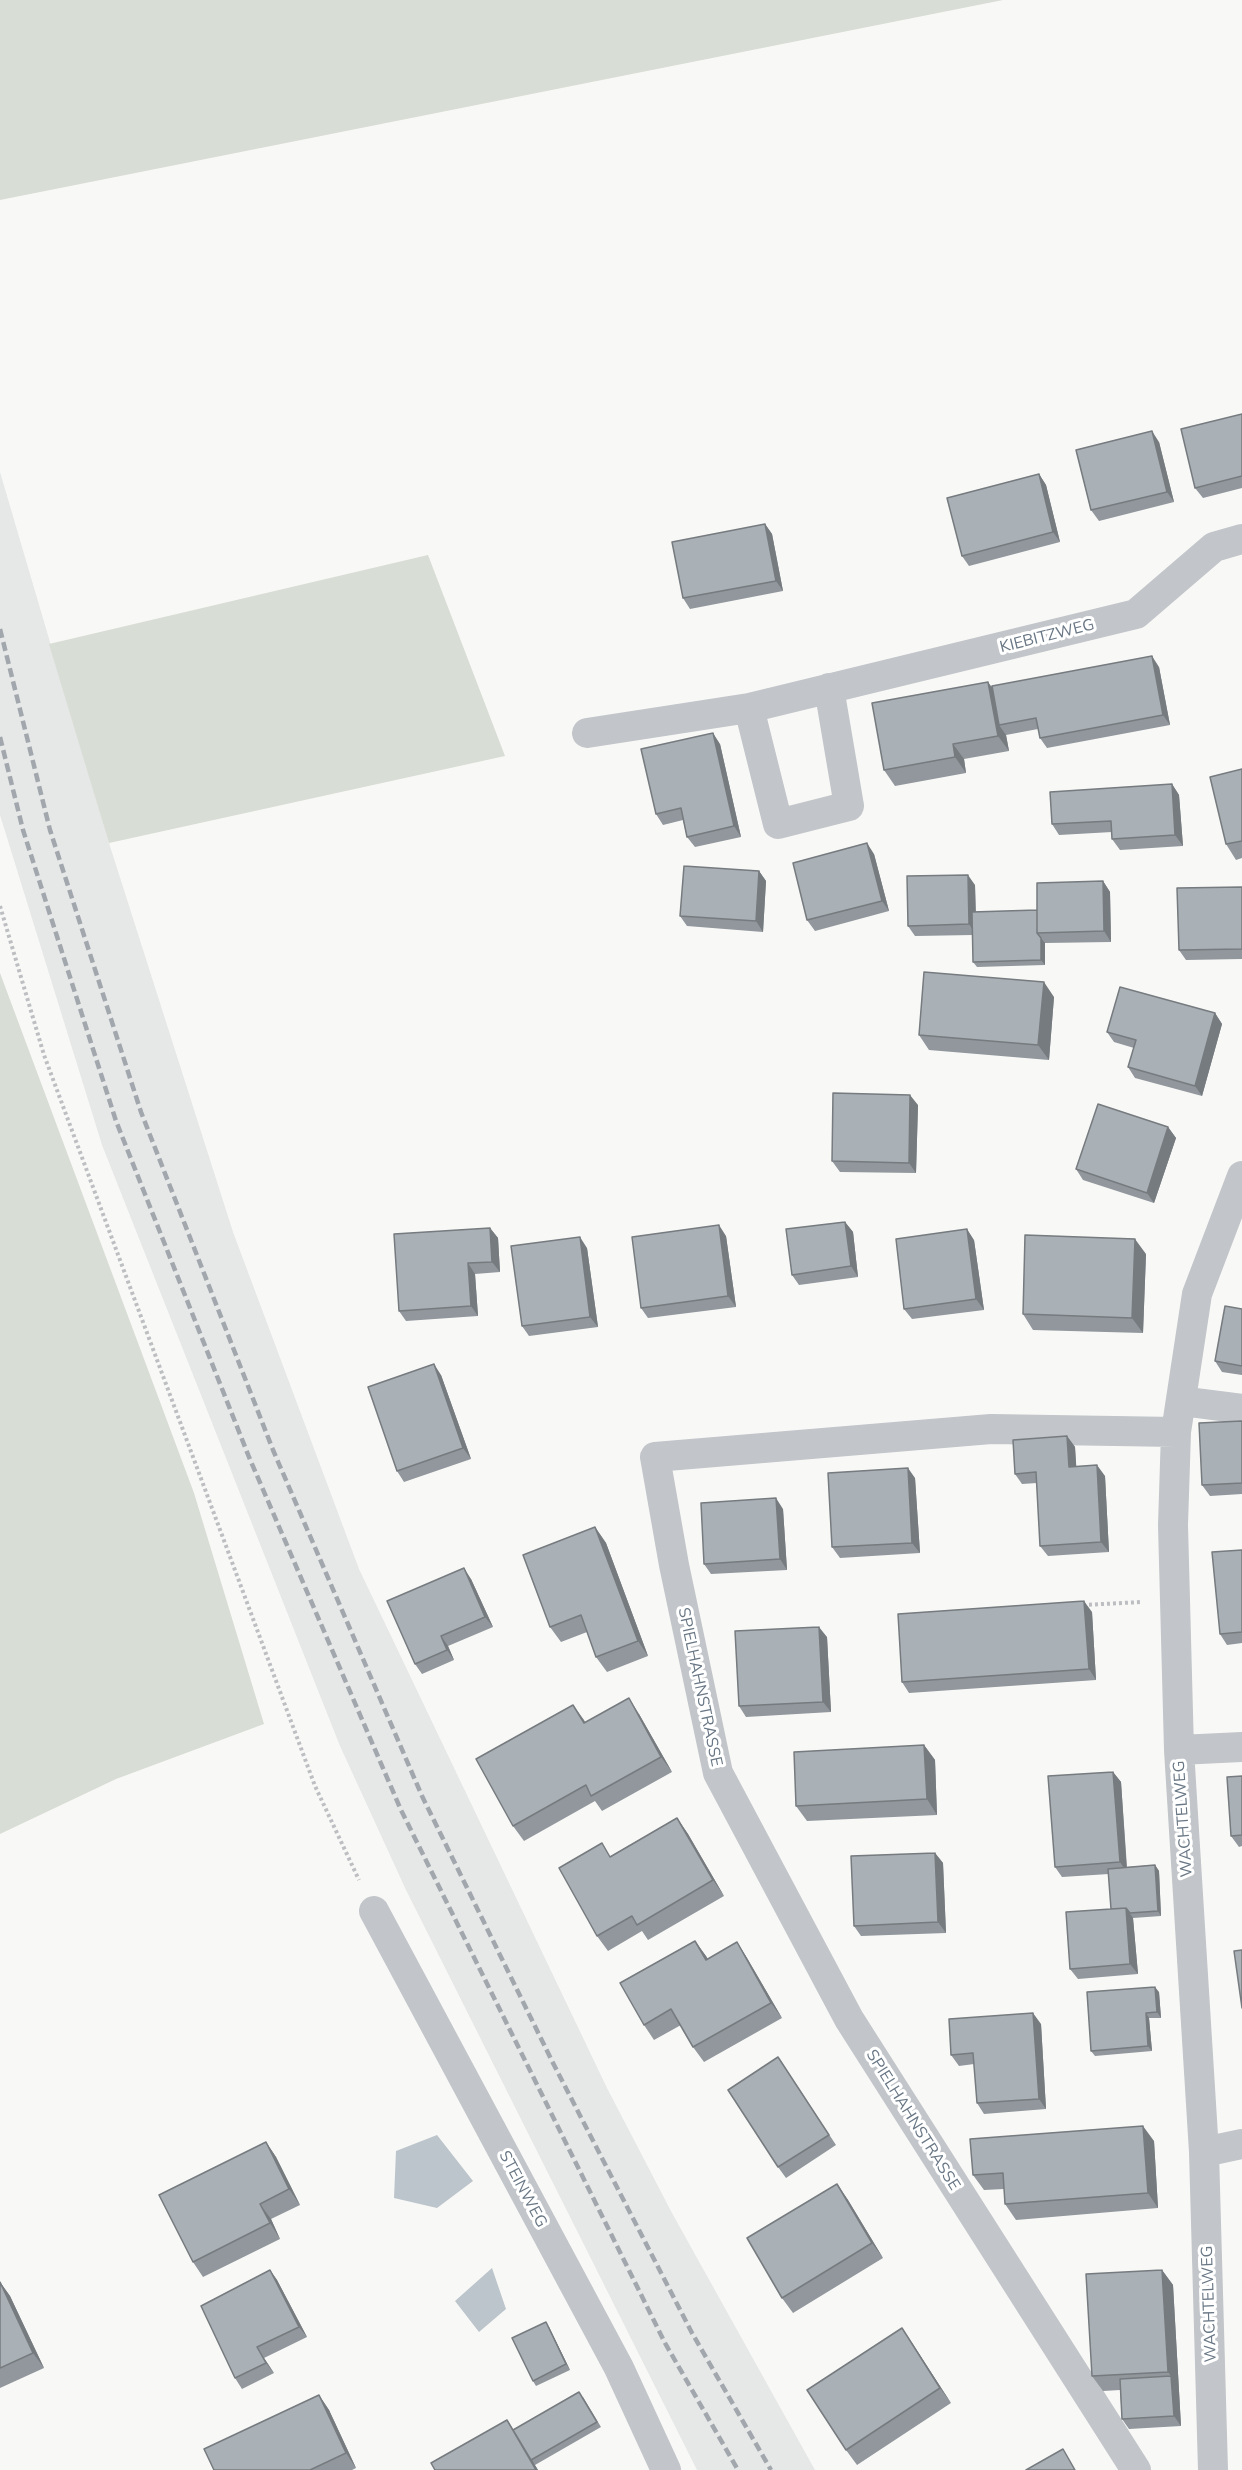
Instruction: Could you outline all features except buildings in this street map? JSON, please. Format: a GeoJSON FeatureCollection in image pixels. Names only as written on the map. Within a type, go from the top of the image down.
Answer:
{"type":"FeatureCollection","features":[{"type":"Feature","properties":{"kind":"street","name":"KIEBITZWEG"},"geometry":{"type":"LineString","coordinates":[[587,733],[749,708],[1136,614],[1214,547],[1242,539]]}},
{"type":"Feature","properties":{"kind":"street"},"geometry":{"type":"LineString","coordinates":[[749,708],[778,824],[849,806],[829,688]]}},
{"type":"Feature","properties":{"kind":"street","name":"WACHTELWEG"},"geometry":{"type":"LineString","coordinates":[[1214,2470],[1204,2152],[1179,1750],[1173,1525],[1176,1432],[1197,1294],[1242,1176]]}},
{"type":"Feature","properties":{"kind":"street"},"geometry":{"type":"LineString","coordinates":[[1181,1401],[1242,1409]]}},
{"type":"Feature","properties":{"kind":"street","name":"SPIELHAHNSTRASSE"},"geometry":{"type":"LineString","coordinates":[[1136,2470],[849,2019],[717,1773],[674,1565],[655,1457],[991,1429],[1176,1432]]}},
{"type":"Feature","properties":{"kind":"street"},"geometry":{"type":"LineString","coordinates":[[1179,1750],[1242,1747]]}},
{"type":"Feature","properties":{"kind":"street","name":"STEINWEG"},"geometry":{"type":"LineString","coordinates":[[374,1911],[619,2368],[666,2470]]}},
{"type":"Feature","properties":{"kind":"street"},"geometry":{"type":"LineString","coordinates":[[1204,2152],[1242,2144]]}},
{"type":"Feature","properties":{"kind":"path"},"geometry":{"type":"LineString","coordinates":[[0,906],[44,1055],[298,1741],[315,1786],[374,1911]]}},
{"type":"Feature","properties":{"kind":"path"},"geometry":{"type":"LineString","coordinates":[[1081,1606],[1175,1599]]}},
{"type":"Feature","properties":{"kind":"shaded area"},"geometry":{"type":"Polygon","coordinates":[[[0,0],[1003,0],[0,200],[0,0]]]}},
{"type":"Feature","properties":{"kind":"shaded area"},"geometry":{"type":"Polygon","coordinates":[[[0,472],[109,843],[233,1232],[359,1569],[607,2088],[672,2213],[815,2470],[697,2470],[406,1890],[340,1746],[102,1145],[0,815],[0,472]]]}},
{"type":"Feature","properties":{"kind":"shaded area"},"geometry":{"type":"Polygon","coordinates":[[[428,555],[505,756],[109,843],[49,644],[428,555]]]}},
{"type":"Feature","properties":{"kind":"shaded area"},"geometry":{"type":"Polygon","coordinates":[[[0,973],[194,1493],[264,1724],[116,1779],[0,1834],[0,973]]]}},
{"type":"Feature","properties":{"kind":"shaded area"},"geometry":{"type":"Polygon","coordinates":[[[437,2135],[473,2181],[437,2208],[394,2198],[396,2151],[437,2135]]]}},
{"type":"Feature","properties":{"kind":"shaded area"},"geometry":{"type":"Polygon","coordinates":[[[492,2268],[506,2309],[479,2332],[455,2301],[492,2268]]]}},
{"type":"Feature","properties":{"kind":"railway"},"geometry":{"type":"LineString","coordinates":[[0,629],[50,830],[141,1112],[273,1450],[422,1796],[553,2063],[692,2333],[771,2470]]}},
{"type":"Feature","properties":{"kind":"railway"},"geometry":{"type":"LineString","coordinates":[[0,737],[23,830],[116,1121],[249,1457],[401,1810],[665,2343],[738,2470]]}}]}
